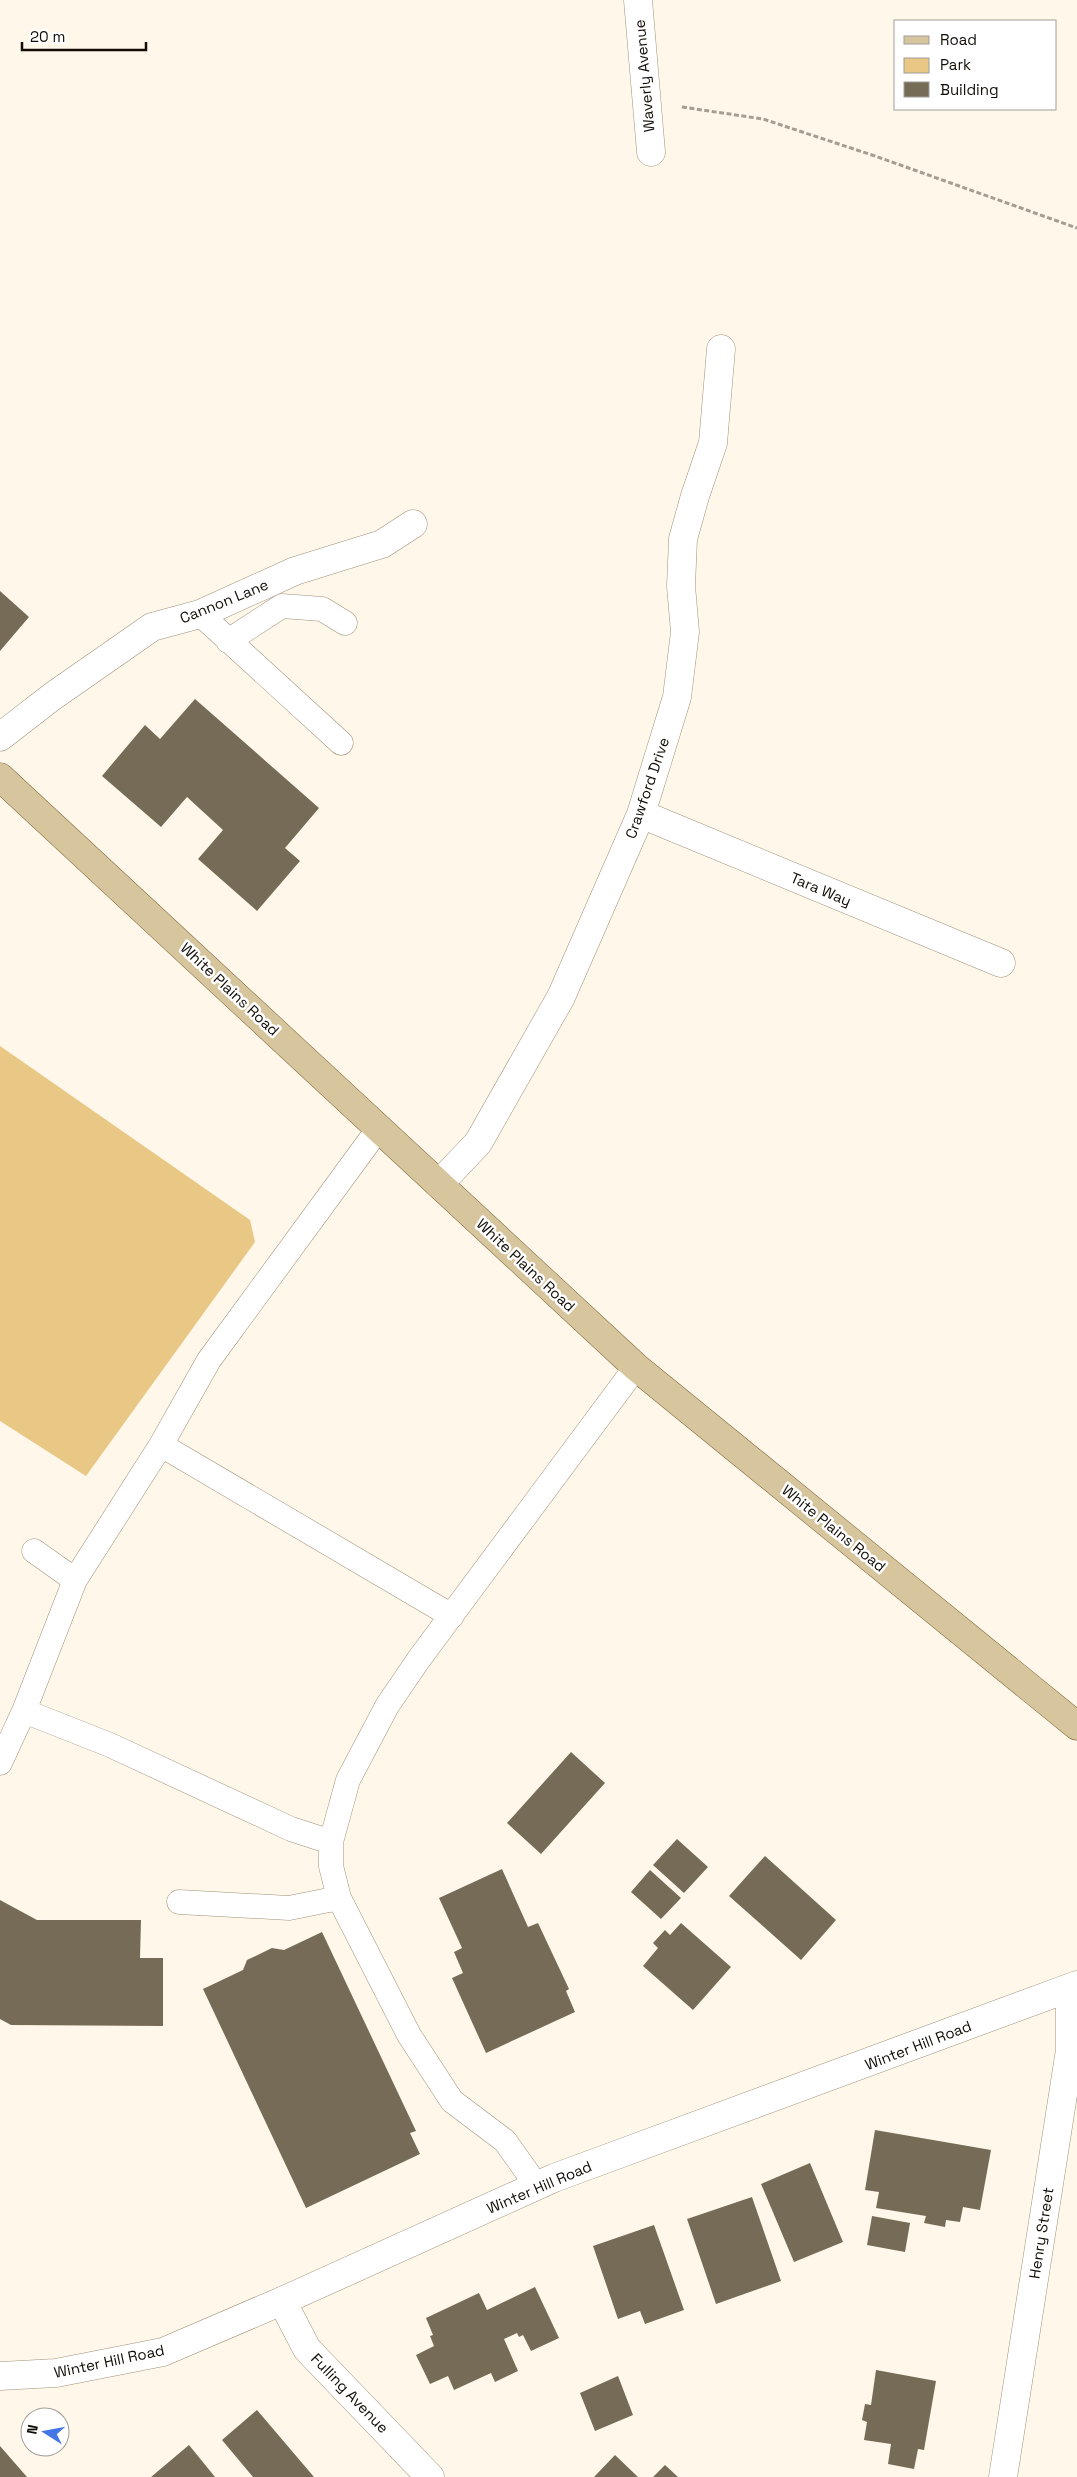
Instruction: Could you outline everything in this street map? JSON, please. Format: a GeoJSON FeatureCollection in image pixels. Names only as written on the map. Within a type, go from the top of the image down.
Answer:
{"type":"FeatureCollection","features":[{"type":"Feature","properties":{"kind":"main road","name":"White Plains Road"},"geometry":{"type":"LineString","coordinates":[[0,777],[301,1053],[636,1367],[1077,1726]]}},
{"type":"Feature","properties":{"kind":"street","name":"Waverly Avenue"},"geometry":{"type":"LineString","coordinates":[[638,0],[651,152]]}},
{"type":"Feature","properties":{"kind":"street","name":"Crawford Drive"},"geometry":{"type":"LineString","coordinates":[[439,1184],[478,1143],[561,997],[641,814],[677,697],[685,632],[682,586],[684,539],[695,496],[714,443],[721,349]]}},
{"type":"Feature","properties":{"kind":"street","name":"Cannon Lane"},"geometry":{"type":"LineString","coordinates":[[0,737],[53,696],[152,627],[200,614],[295,571],[382,544],[413,524]]}},
{"type":"Feature","properties":{"kind":"street","name":"Tara Way"},"geometry":{"type":"LineString","coordinates":[[641,814],[1001,963]]}},
{"type":"Feature","properties":{"kind":"street","name":"Winter Hill Road"},"geometry":{"type":"LineString","coordinates":[[0,2376],[56,2374],[163,2352],[282,2301],[537,2186],[1073,1987]]}},
{"type":"Feature","properties":{"kind":"street","name":"Henry Street"},"geometry":{"type":"LineString","coordinates":[[1003,2477],[1070,2050],[1073,1987]]}},
{"type":"Feature","properties":{"kind":"street","name":"Fulling Avenue"},"geometry":{"type":"LineString","coordinates":[[282,2301],[307,2349],[430,2477]]}},
{"type":"Feature","properties":{"kind":"lane"},"geometry":{"type":"LineString","coordinates":[[228,641],[282,606],[322,609],[345,623]]}},
{"type":"Feature","properties":{"kind":"lane"},"geometry":{"type":"LineString","coordinates":[[200,614],[340,743]]}},
{"type":"Feature","properties":{"kind":"lane"},"geometry":{"type":"LineString","coordinates":[[0,1763],[24,1711],[75,1580],[160,1445],[209,1360],[379,1128]]}},
{"type":"Feature","properties":{"kind":"lane"},"geometry":{"type":"LineString","coordinates":[[537,2186],[506,2141],[452,2101],[409,2035],[339,1898],[332,1866],[331,1842],[348,1780],[387,1706],[419,1659],[636,1367]]}},
{"type":"Feature","properties":{"kind":"lane"},"geometry":{"type":"LineString","coordinates":[[160,1445],[452,1616]]}},
{"type":"Feature","properties":{"kind":"lane"},"geometry":{"type":"LineString","coordinates":[[34,1551],[75,1580]]}},
{"type":"Feature","properties":{"kind":"lane"},"geometry":{"type":"LineString","coordinates":[[24,1711],[110,1745],[291,1829],[331,1842]]}},
{"type":"Feature","properties":{"kind":"lane"},"geometry":{"type":"LineString","coordinates":[[179,1902],[289,1908],[339,1898]]}},
{"type":"Feature","properties":{"kind":"path"},"geometry":{"type":"LineString","coordinates":[[646,102],[763,119],[875,156],[1077,228]]}},
{"type":"Feature","properties":{"kind":"green space"},"geometry":{"type":"Polygon","coordinates":[[[0,1046],[250,1220],[255,1242],[86,1476],[0,1421],[0,1046]]]}},
{"type":"Feature","properties":{"kind":"building"},"geometry":{"type":"Polygon","coordinates":[[[0,591],[29,617],[0,651],[0,591]]]}},
{"type":"Feature","properties":{"kind":"building"},"geometry":{"type":"Polygon","coordinates":[[[195,699],[319,808],[285,848],[300,861],[257,911],[198,859],[223,830],[187,797],[161,827],[102,776],[145,725],[160,739],[195,699]]]}},
{"type":"Feature","properties":{"kind":"building"},"geometry":{"type":"Polygon","coordinates":[[[571,1752],[605,1783],[541,1854],[507,1823],[571,1752]]]}},
{"type":"Feature","properties":{"kind":"building"},"geometry":{"type":"Polygon","coordinates":[[[677,1839],[708,1867],[684,1893],[653,1865],[677,1839]]]}},
{"type":"Feature","properties":{"kind":"building"},"geometry":{"type":"Polygon","coordinates":[[[765,1856],[836,1920],[801,1960],[729,1896],[765,1856]]]}},
{"type":"Feature","properties":{"kind":"building"},"geometry":{"type":"Polygon","coordinates":[[[502,1869],[528,1927],[538,1923],[569,1989],[566,1991],[575,2012],[486,2053],[452,1978],[463,1973],[454,1952],[462,1948],[439,1898],[502,1869]]]}},
{"type":"Feature","properties":{"kind":"building"},"geometry":{"type":"Polygon","coordinates":[[[650,1870],[681,1898],[661,1919],[631,1892],[650,1870]]]}},
{"type":"Feature","properties":{"kind":"building"},"geometry":{"type":"Polygon","coordinates":[[[0,1900],[37,1920],[141,1920],[140,1958],[163,1958],[163,2026],[11,2025],[0,2019],[0,1900]]]}},
{"type":"Feature","properties":{"kind":"building"},"geometry":{"type":"Polygon","coordinates":[[[681,1923],[731,1967],[693,2010],[643,1966],[658,1948],[653,1943],[665,1930],[670,1935],[681,1923]]]}},
{"type":"Feature","properties":{"kind":"building"},"geometry":{"type":"Polygon","coordinates":[[[322,1932],[416,2131],[410,2133],[420,2154],[306,2208],[203,1989],[243,1970],[247,1960],[272,1948],[284,1950],[322,1932]]]}},
{"type":"Feature","properties":{"kind":"building"},"geometry":{"type":"Polygon","coordinates":[[[875,2130],[991,2150],[980,2210],[963,2207],[960,2222],[946,2220],[945,2227],[924,2223],[926,2216],[876,2208],[879,2192],[865,2190],[875,2130]]]}},
{"type":"Feature","properties":{"kind":"building"},"geometry":{"type":"Polygon","coordinates":[[[810,2163],[843,2242],[794,2262],[761,2184],[810,2163]]]}},
{"type":"Feature","properties":{"kind":"building"},"geometry":{"type":"Polygon","coordinates":[[[752,2197],[781,2281],[716,2304],[687,2219],[752,2197]]]}},
{"type":"Feature","properties":{"kind":"building"},"geometry":{"type":"Polygon","coordinates":[[[872,2216],[910,2223],[905,2252],[867,2245],[872,2216]]]}},
{"type":"Feature","properties":{"kind":"building"},"geometry":{"type":"Polygon","coordinates":[[[654,2225],[684,2310],[645,2324],[640,2311],[618,2319],[593,2246],[654,2225]]]}},
{"type":"Feature","properties":{"kind":"building"},"geometry":{"type":"Polygon","coordinates":[[[535,2287],[559,2338],[531,2351],[523,2335],[519,2337],[517,2333],[504,2339],[518,2371],[495,2382],[491,2373],[454,2390],[448,2376],[430,2384],[416,2355],[434,2346],[430,2336],[433,2335],[426,2318],[479,2293],[487,2310],[535,2287]]]}},
{"type":"Feature","properties":{"kind":"building"},"geometry":{"type":"Polygon","coordinates":[[[876,2370],[936,2381],[924,2450],[918,2449],[914,2469],[888,2464],[891,2444],[864,2440],[867,2422],[862,2420],[865,2404],[871,2405],[876,2370]]]}},
{"type":"Feature","properties":{"kind":"building"},"geometry":{"type":"Polygon","coordinates":[[[618,2376],[633,2415],[595,2431],[580,2393],[618,2376]]]}},
{"type":"Feature","properties":{"kind":"building"},"geometry":{"type":"Polygon","coordinates":[[[257,2410],[314,2477],[253,2477],[222,2440],[257,2410]]]}},
{"type":"Feature","properties":{"kind":"building"},"geometry":{"type":"Polygon","coordinates":[[[189,2445],[215,2477],[151,2477],[189,2445]]]}},
{"type":"Feature","properties":{"kind":"building"},"geometry":{"type":"Polygon","coordinates":[[[0,2446],[27,2477],[0,2477],[0,2446]]]}},
{"type":"Feature","properties":{"kind":"building"},"geometry":{"type":"Polygon","coordinates":[[[615,2455],[638,2477],[594,2477],[615,2455]]]}},
{"type":"Feature","properties":{"kind":"building"},"geometry":{"type":"Polygon","coordinates":[[[665,2465],[678,2477],[653,2477],[665,2465]]]}}]}
